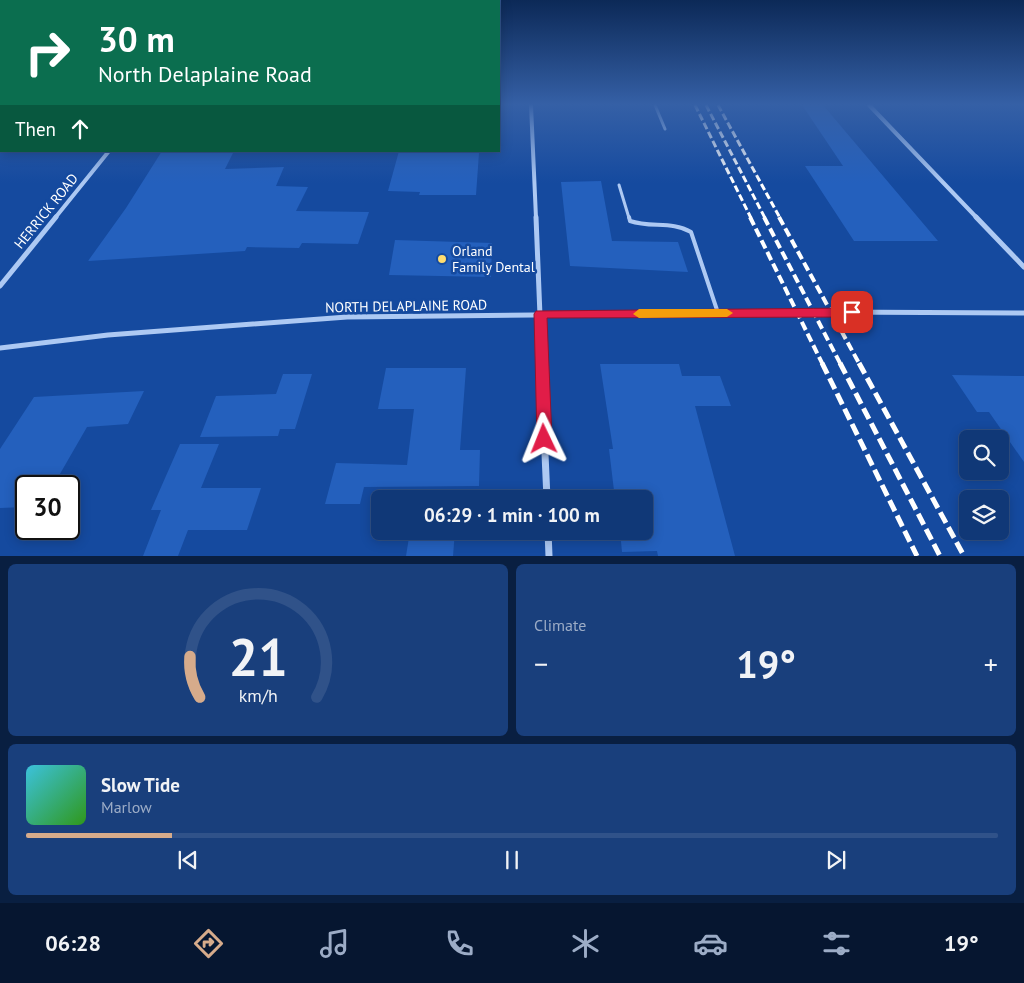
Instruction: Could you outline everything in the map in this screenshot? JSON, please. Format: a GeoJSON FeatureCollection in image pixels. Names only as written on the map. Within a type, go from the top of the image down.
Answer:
{"type":"FeatureCollection","features":[{"type":"Feature","properties":{"kind":"street"},"geometry":{"type":"LineString","coordinates":[[532,131],[547,490]]}},
{"type":"Feature","properties":{"kind":"street"},"geometry":{"type":"LineString","coordinates":[[895,131],[1024,267]]}},
{"type":"Feature","properties":{"kind":"street","name":"HERRICK ROAD"},"geometry":{"type":"LineString","coordinates":[[0,286],[108,152]]}},
{"type":"Feature","properties":{"kind":"street","name":"NORTH DELAPLAINE ROAD"},"geometry":{"type":"LineString","coordinates":[[0,348],[108,335],[347,317],[540,314],[1024,313]]}},
{"type":"Feature","properties":{"kind":"street"},"geometry":{"type":"LineString","coordinates":[[548,540],[549,556]]}},
{"type":"Feature","properties":{"kind":"lane"},"geometry":{"type":"LineString","coordinates":[[619,185],[630,221],[639,224],[681,225],[690,232],[718,313]]}},
{"type":"Feature","properties":{"kind":"building"},"geometry":{"type":"Polygon","coordinates":[[[819,131],[845,131],[938,241],[854,241],[805,166],[843,166],[819,131]]]}},
{"type":"Feature","properties":{"kind":"building"},"geometry":{"type":"Polygon","coordinates":[[[161,152],[234,152],[225,169],[284,167],[276,186],[308,187],[296,211],[369,212],[358,244],[302,243],[299,248],[247,247],[245,251],[88,261],[126,208],[161,152]]]}},
{"type":"Feature","properties":{"kind":"building"},"geometry":{"type":"Polygon","coordinates":[[[399,152],[479,153],[476,195],[419,195],[420,192],[388,191],[399,152]]]}},
{"type":"Feature","properties":{"kind":"building"},"geometry":{"type":"Polygon","coordinates":[[[601,181],[612,241],[678,242],[688,272],[570,266],[561,182],[601,181]]]}},
{"type":"Feature","properties":{"kind":"building","name":"Orland Family Dental"},"geometry":{"type":"Polygon","coordinates":[[[395,240],[492,243],[491,277],[389,275],[395,240]]]}},
{"type":"Feature","properties":{"kind":"building"},"geometry":{"type":"Polygon","coordinates":[[[600,364],[679,364],[682,376],[720,376],[731,406],[695,406],[735,556],[658,556],[657,551],[622,552],[621,540],[653,540],[653,490],[614,490],[609,449],[613,449],[600,364]]]}},
{"type":"Feature","properties":{"kind":"building"},"geometry":{"type":"Polygon","coordinates":[[[386,368],[466,368],[460,450],[480,450],[479,486],[364,487],[360,504],[325,504],[336,463],[407,465],[414,409],[378,409],[386,368]]]}},
{"type":"Feature","properties":{"kind":"building"},"geometry":{"type":"Polygon","coordinates":[[[283,374],[312,374],[295,429],[280,429],[278,436],[200,437],[216,396],[276,394],[283,374]]]}},
{"type":"Feature","properties":{"kind":"building"},"geometry":{"type":"Polygon","coordinates":[[[952,375],[1024,376],[1024,462],[1009,441],[1009,430],[1002,430],[989,412],[977,412],[952,375]]]}},
{"type":"Feature","properties":{"kind":"building"},"geometry":{"type":"Polygon","coordinates":[[[144,391],[128,424],[87,427],[59,475],[15,475],[15,507],[0,508],[0,449],[34,397],[144,391]]]}},
{"type":"Feature","properties":{"kind":"building"},"geometry":{"type":"Polygon","coordinates":[[[180,444],[219,444],[201,488],[261,488],[247,530],[188,530],[178,556],[143,556],[161,510],[151,510],[180,444]]]}},
{"type":"Feature","properties":{"kind":"building"},"geometry":{"type":"Polygon","coordinates":[[[409,540],[454,540],[453,556],[406,556],[409,540]]]}},
{"type":"Feature","properties":{"kind":"railway"},"geometry":{"type":"LineString","coordinates":[[708,131],[751,218]]}},
{"type":"Feature","properties":{"kind":"railway"},"geometry":{"type":"LineString","coordinates":[[720,131],[765,218]]}},
{"type":"Feature","properties":{"kind":"railway"},"geometry":{"type":"LineString","coordinates":[[732,131],[780,218]]}},
{"type":"Feature","properties":{"kind":"railway"},"geometry":{"type":"LineString","coordinates":[[750,217],[823,365]]}},
{"type":"Feature","properties":{"kind":"railway"},"geometry":{"type":"LineString","coordinates":[[764,217],[841,365]]}},
{"type":"Feature","properties":{"kind":"railway"},"geometry":{"type":"LineString","coordinates":[[779,217],[860,365]]}},
{"type":"Feature","properties":{"kind":"railway"},"geometry":{"type":"LineString","coordinates":[[822,363],[917,556]]}},
{"type":"Feature","properties":{"kind":"railway"},"geometry":{"type":"LineString","coordinates":[[840,363],[940,556]]}},
{"type":"Feature","properties":{"kind":"railway"},"geometry":{"type":"LineString","coordinates":[[859,363],[964,556]]}},
{"type":"Feature","properties":{"kind":"slow traffic"},"geometry":{"type":"LineString","coordinates":[[639,314],[727,313]]}},
{"type":"Feature","properties":{"kind":"place","name":"Orland Family Dental"},"geometry":{"type":"Point","coordinates":[442,259]}},
{"type":"Feature","properties":{"kind":"route"},"geometry":{"type":"LineString","coordinates":[[544,439],[540,314],[852,312]]}}]}
